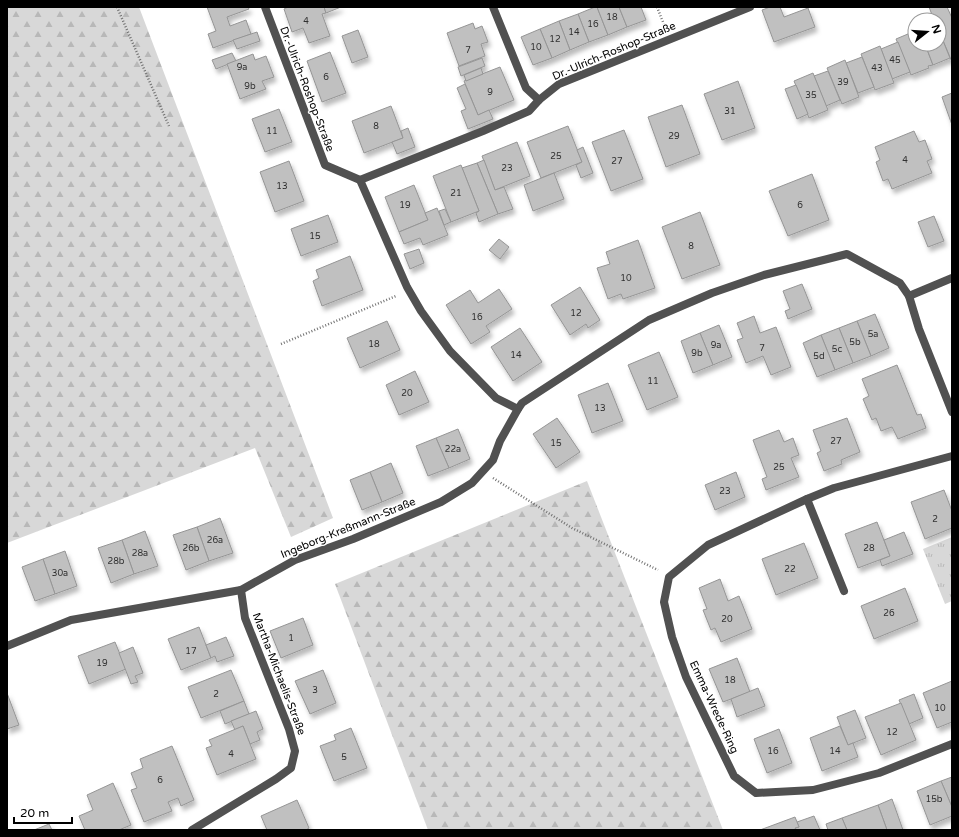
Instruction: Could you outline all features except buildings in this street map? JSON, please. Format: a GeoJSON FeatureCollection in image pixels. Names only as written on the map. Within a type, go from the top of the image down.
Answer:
{"type":"FeatureCollection","features":[{"type":"Feature","properties":{"kind":"street","name":"Dr.-Ulrich-Roshop-Straße"},"geometry":{"type":"LineString","coordinates":[[265,7],[325,165],[360,180],[529,111],[539,100],[559,84],[750,7]]}},
{"type":"Feature","properties":{"kind":"street"},"geometry":{"type":"LineString","coordinates":[[493,7],[526,88],[539,100]]}},
{"type":"Feature","properties":{"kind":"street"},"geometry":{"type":"LineString","coordinates":[[360,180],[408,289],[421,311],[450,351],[496,398],[518,409]]}},
{"type":"Feature","properties":{"kind":"street","name":"Ingeborg-Kreßmann-Straße"},"geometry":{"type":"LineString","coordinates":[[7,646],[71,620],[241,590],[295,560],[353,539],[441,502],[472,483],[493,460],[500,441],[522,403],[649,320],[712,293],[764,275],[847,254],[900,283],[909,296]]}},
{"type":"Feature","properties":{"kind":"street"},"geometry":{"type":"LineString","coordinates":[[952,278],[909,296],[919,329],[952,412]]}},
{"type":"Feature","properties":{"kind":"street"},"geometry":{"type":"LineString","coordinates":[[669,577],[708,545],[807,499],[834,488],[952,456]]}},
{"type":"Feature","properties":{"kind":"street"},"geometry":{"type":"LineString","coordinates":[[807,499],[844,591]]}},
{"type":"Feature","properties":{"kind":"street","name":"Emma-Wrede-Ring"},"geometry":{"type":"LineString","coordinates":[[669,577],[664,602],[672,637],[686,677],[734,776],[756,793],[813,790],[879,773],[952,744]]}},
{"type":"Feature","properties":{"kind":"street","name":"Martha-Michaelis-Straße"},"geometry":{"type":"LineString","coordinates":[[192,830],[276,779],[291,768],[295,751],[289,729],[244,618],[241,590]]}},
{"type":"Feature","properties":{"kind":"path"},"geometry":{"type":"LineString","coordinates":[[117,7],[169,126]]}},
{"type":"Feature","properties":{"kind":"path"},"geometry":{"type":"LineString","coordinates":[[657,7],[669,39]]}},
{"type":"Feature","properties":{"kind":"path"},"geometry":{"type":"LineString","coordinates":[[281,344],[408,289]]}},
{"type":"Feature","properties":{"kind":"path"},"geometry":{"type":"LineString","coordinates":[[482,472],[572,528],[658,570],[669,577]]}},
{"type":"Feature","properties":{"kind":"green space"},"geometry":{"type":"Polygon","coordinates":[[[7,7],[139,7],[333,518],[291,537],[255,448],[7,543],[7,7]]]}},
{"type":"Feature","properties":{"kind":"green space"},"geometry":{"type":"Polygon","coordinates":[[[587,481],[723,830],[428,830],[335,584],[587,481]]]}},
{"type":"Feature","properties":{"kind":"green space"},"geometry":{"type":"Polygon","coordinates":[[[952,537],[952,601],[945,604],[923,549],[952,537]]]}}]}
